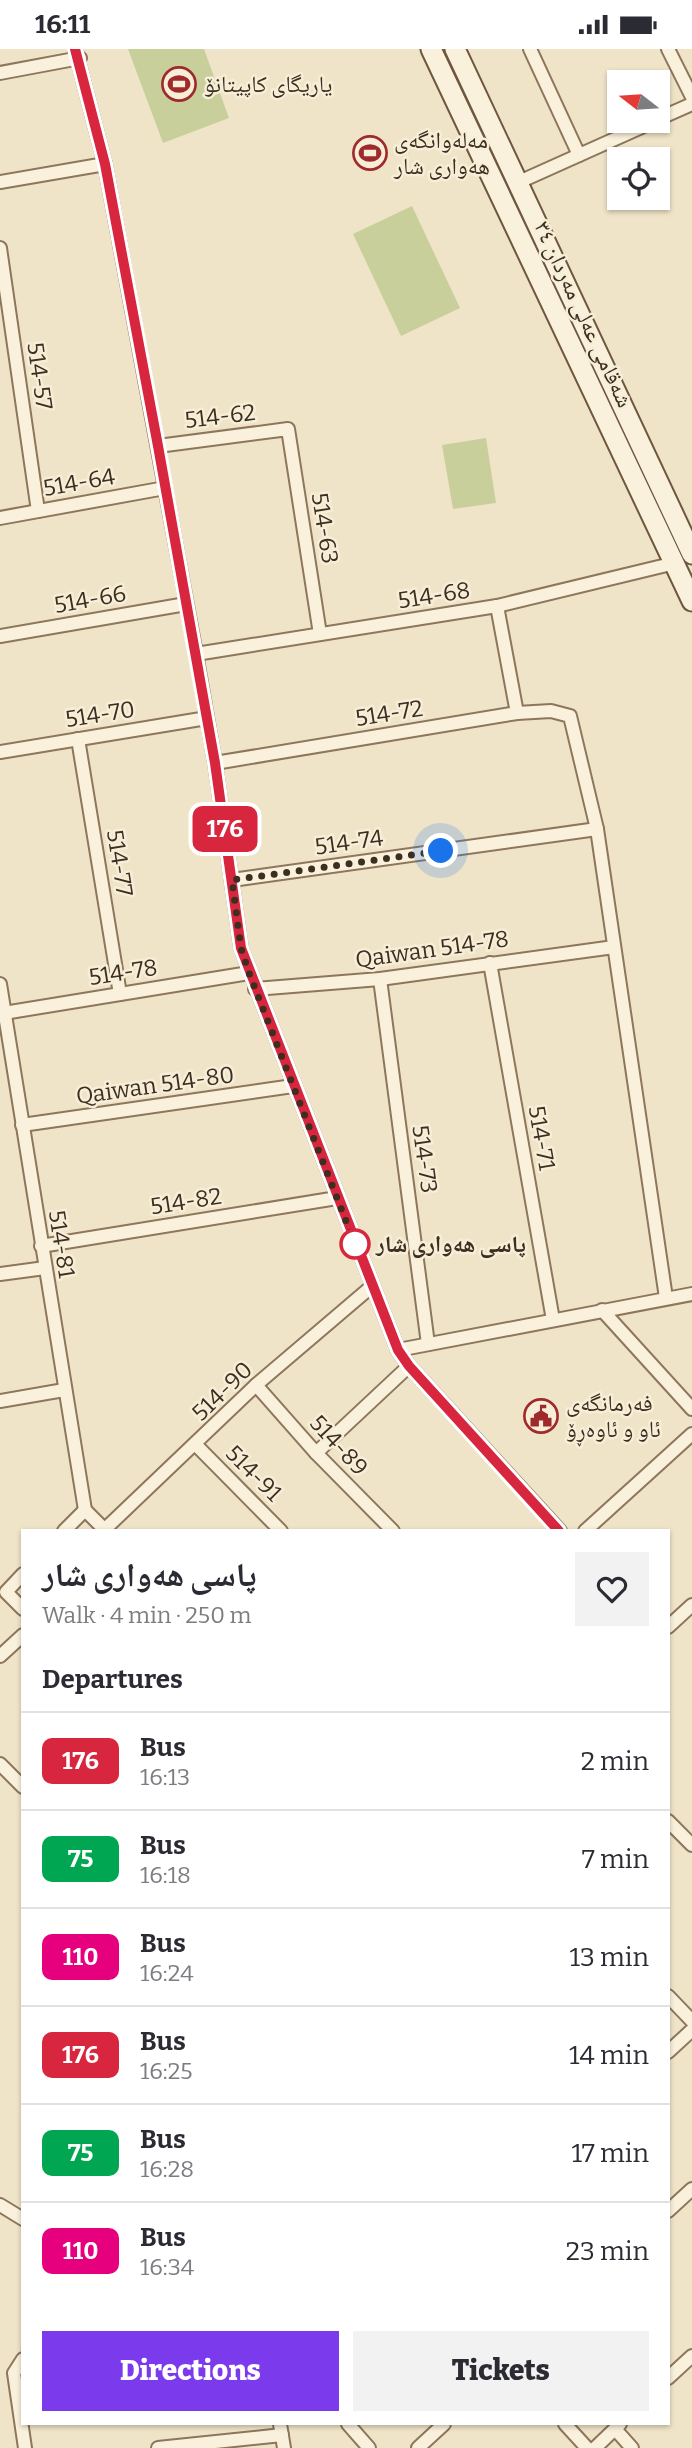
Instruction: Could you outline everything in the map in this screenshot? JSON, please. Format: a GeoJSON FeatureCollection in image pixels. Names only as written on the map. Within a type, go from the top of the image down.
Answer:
{"type":"FeatureCollection","features":[{"type":"Feature","properties":{"kind":"main road","name":"شەقامی عەلی مەردان ٣٤"},"geometry":{"type":"LineString","coordinates":[[431,49],[684,559]]}},
{"type":"Feature","properties":{"kind":"main road","name":"شەقامی عەلی مەردان ٣٤"},"geometry":{"type":"LineString","coordinates":[[455,49],[519,182],[684,559],[692,601]]}},
{"type":"Feature","properties":{"kind":"street"},"geometry":{"type":"LineString","coordinates":[[530,49],[579,155]]}},
{"type":"Feature","properties":{"kind":"street"},"geometry":{"type":"LineString","coordinates":[[668,49],[692,97]]}},
{"type":"Feature","properties":{"kind":"street"},"geometry":{"type":"LineString","coordinates":[[0,73],[77,54],[105,164],[215,763],[241,948],[255,989],[398,1350],[409,1366],[557,1529]]}},
{"type":"Feature","properties":{"kind":"street"},"geometry":{"type":"LineString","coordinates":[[670,114],[692,104]]}},
{"type":"Feature","properties":{"kind":"street"},"geometry":{"type":"LineString","coordinates":[[519,182],[628,133]]}},
{"type":"Feature","properties":{"kind":"street"},"geometry":{"type":"LineString","coordinates":[[0,182],[105,164]]}},
{"type":"Feature","properties":{"kind":"street","name":"514-57"},"geometry":{"type":"LineString","coordinates":[[0,248],[38,511]]}},
{"type":"Feature","properties":{"kind":"street","name":"514-62"},"geometry":{"type":"LineString","coordinates":[[158,446],[288,429]]}},
{"type":"Feature","properties":{"kind":"street","name":"514-63"},"geometry":{"type":"LineString","coordinates":[[288,429],[320,634]]}},
{"type":"Feature","properties":{"kind":"street","name":"514-64"},"geometry":{"type":"LineString","coordinates":[[0,518],[165,488]]}},
{"type":"Feature","properties":{"kind":"street","name":"514-68"},"geometry":{"type":"LineString","coordinates":[[196,654],[497,606],[684,559]]}},
{"type":"Feature","properties":{"kind":"street","name":"514-66"},"geometry":{"type":"LineString","coordinates":[[0,636],[186,604]]}},
{"type":"Feature","properties":{"kind":"street"},"geometry":{"type":"LineString","coordinates":[[497,606],[517,713]]}},
{"type":"Feature","properties":{"kind":"street","name":"514-72"},"geometry":{"type":"LineString","coordinates":[[215,763],[517,713],[551,711],[570,716],[597,828]]}},
{"type":"Feature","properties":{"kind":"street","name":"514-70"},"geometry":{"type":"LineString","coordinates":[[0,752],[207,718]]}},
{"type":"Feature","properties":{"kind":"street","name":"514-77"},"geometry":{"type":"LineString","coordinates":[[78,739],[120,994]]}},
{"type":"Feature","properties":{"kind":"street"},"geometry":{"type":"LineString","coordinates":[[597,828],[666,1299]]}},
{"type":"Feature","properties":{"kind":"street","name":"514-74"},"geometry":{"type":"LineString","coordinates":[[232,880],[597,828]]}},
{"type":"Feature","properties":{"kind":"street","name":"Qaiwan 514-78"},"geometry":{"type":"LineString","coordinates":[[255,989],[380,979],[614,947]]}},
{"type":"Feature","properties":{"kind":"street","name":"514-71"},"geometry":{"type":"LineString","coordinates":[[490,963],[553,1320]]}},
{"type":"Feature","properties":{"kind":"street","name":"514-78"},"geometry":{"type":"LineString","coordinates":[[4,1013],[249,973]]}},
{"type":"Feature","properties":{"kind":"street","name":"514-73"},"geometry":{"type":"LineString","coordinates":[[380,979],[428,1344]]}},
{"type":"Feature","properties":{"kind":"street","name":"514-81"},"geometry":{"type":"LineString","coordinates":[[0,984],[85,1510]]}},
{"type":"Feature","properties":{"kind":"street","name":"Qaiwan 514-80"},"geometry":{"type":"LineString","coordinates":[[22,1125],[293,1086]]}},
{"type":"Feature","properties":{"kind":"street","name":"514-82"},"geometry":{"type":"LineString","coordinates":[[41,1246],[337,1198]]}},
{"type":"Feature","properties":{"kind":"street"},"geometry":{"type":"LineString","coordinates":[[0,1274],[45,1268]]}},
{"type":"Feature","properties":{"kind":"street","name":"514-90"},"geometry":{"type":"LineString","coordinates":[[107,1529],[256,1385],[371,1287]]}},
{"type":"Feature","properties":{"kind":"street"},"geometry":{"type":"LineString","coordinates":[[398,1350],[692,1294]]}},
{"type":"Feature","properties":{"kind":"street"},"geometry":{"type":"LineString","coordinates":[[602,1310],[692,1409]]}},
{"type":"Feature","properties":{"kind":"street"},"geometry":{"type":"LineString","coordinates":[[316,1453],[409,1366]]}},
{"type":"Feature","properties":{"kind":"street","name":"514-89"},"geometry":{"type":"LineString","coordinates":[[256,1385],[316,1453],[391,1529]]}},
{"type":"Feature","properties":{"kind":"street"},"geometry":{"type":"LineString","coordinates":[[0,1401],[64,1390]]}},
{"type":"Feature","properties":{"kind":"street"},"geometry":{"type":"LineString","coordinates":[[587,1529],[692,1434]]}},
{"type":"Feature","properties":{"kind":"street","name":"514-91"},"geometry":{"type":"LineString","coordinates":[[196,1445],[279,1529]]}},
{"type":"Feature","properties":{"kind":"street"},"geometry":{"type":"LineString","coordinates":[[66,1529],[85,1510],[103,1529]]}},
{"type":"Feature","properties":{"kind":"street"},"geometry":{"type":"LineString","coordinates":[[21,1576],[6,1592],[21,1607]]}},
{"type":"Feature","properties":{"kind":"street"},"geometry":{"type":"LineString","coordinates":[[670,1625],[692,1605]]}},
{"type":"Feature","properties":{"kind":"street"},"geometry":{"type":"LineString","coordinates":[[0,1656],[21,1637]]}},
{"type":"Feature","properties":{"kind":"street"},"geometry":{"type":"LineString","coordinates":[[0,1764],[21,1785]]}},
{"type":"Feature","properties":{"kind":"street"},"geometry":{"type":"LineString","coordinates":[[670,1823],[692,1845]]}},
{"type":"Feature","properties":{"kind":"street"},"geometry":{"type":"LineString","coordinates":[[670,1998],[692,2021]]}},
{"type":"Feature","properties":{"kind":"street"},"geometry":{"type":"LineString","coordinates":[[670,2050],[692,2030]]}},
{"type":"Feature","properties":{"kind":"street"},"geometry":{"type":"LineString","coordinates":[[670,2209],[692,2189]]}},
{"type":"Feature","properties":{"kind":"street"},"geometry":{"type":"LineString","coordinates":[[0,2205],[21,2217]]}},
{"type":"Feature","properties":{"kind":"street"},"geometry":{"type":"LineString","coordinates":[[670,2376],[692,2356]]}},
{"type":"Feature","properties":{"kind":"street"},"geometry":{"type":"LineString","coordinates":[[21,2362],[14,2374],[21,2421]]}},
{"type":"Feature","properties":{"kind":"street"},"geometry":{"type":"LineString","coordinates":[[22,2425],[25,2448]]}},
{"type":"Feature","properties":{"kind":"street"},"geometry":{"type":"LineString","coordinates":[[349,2425],[369,2448]]}},
{"type":"Feature","properties":{"kind":"street"},"geometry":{"type":"LineString","coordinates":[[418,2448],[442,2425]]}},
{"type":"Feature","properties":{"kind":"street"},"geometry":{"type":"LineString","coordinates":[[566,2425],[586,2448]]}},
{"type":"Feature","properties":{"kind":"street"},"geometry":{"type":"LineString","coordinates":[[595,2448],[617,2426],[632,2448]]}},
{"type":"Feature","properties":{"kind":"street"},"geometry":{"type":"LineString","coordinates":[[158,2448],[282,2435]]}},
{"type":"Feature","properties":{"kind":"green space","name":"یاریگای کاپیتانۆ"},"geometry":{"type":"Polygon","coordinates":[[[128,49],[204,49],[229,118],[163,143],[128,49]]]}},
{"type":"Feature","properties":{"kind":"green space"},"geometry":{"type":"Polygon","coordinates":[[[412,206],[460,308],[401,336],[353,234],[412,206]]]}},
{"type":"Feature","properties":{"kind":"green space"},"geometry":{"type":"Polygon","coordinates":[[[486,438],[496,503],[453,509],[442,445],[486,438]]]}},
{"type":"Feature","properties":{"kind":"bus line","name":"176"},"geometry":{"type":"LineString","coordinates":[[75,49],[105,164],[158,446],[215,763],[241,948],[371,1287],[398,1350],[409,1366],[557,1529]]}},
{"type":"Feature","properties":{"kind":"place","name":"یاریگای کاپیتانۆ"},"geometry":{"type":"Point","coordinates":[179,84]}},
{"type":"Feature","properties":{"kind":"place","name":"مەلەوانگەی هەواری شار"},"geometry":{"type":"Point","coordinates":[370,153]}},
{"type":"Feature","properties":{"kind":"place","name":"پاسی هەواری شار"},"geometry":{"type":"Point","coordinates":[355,1244]}},
{"type":"Feature","properties":{"kind":"place","name":"فەرمانگەی ئاو و ئاوەڕۆ"},"geometry":{"type":"Point","coordinates":[541,1416]}},
{"type":"Feature","properties":{"kind":"route"},"geometry":{"type":"LineString","coordinates":[[355,1244],[249,973],[241,948],[232,880],[441,851]]}}]}
